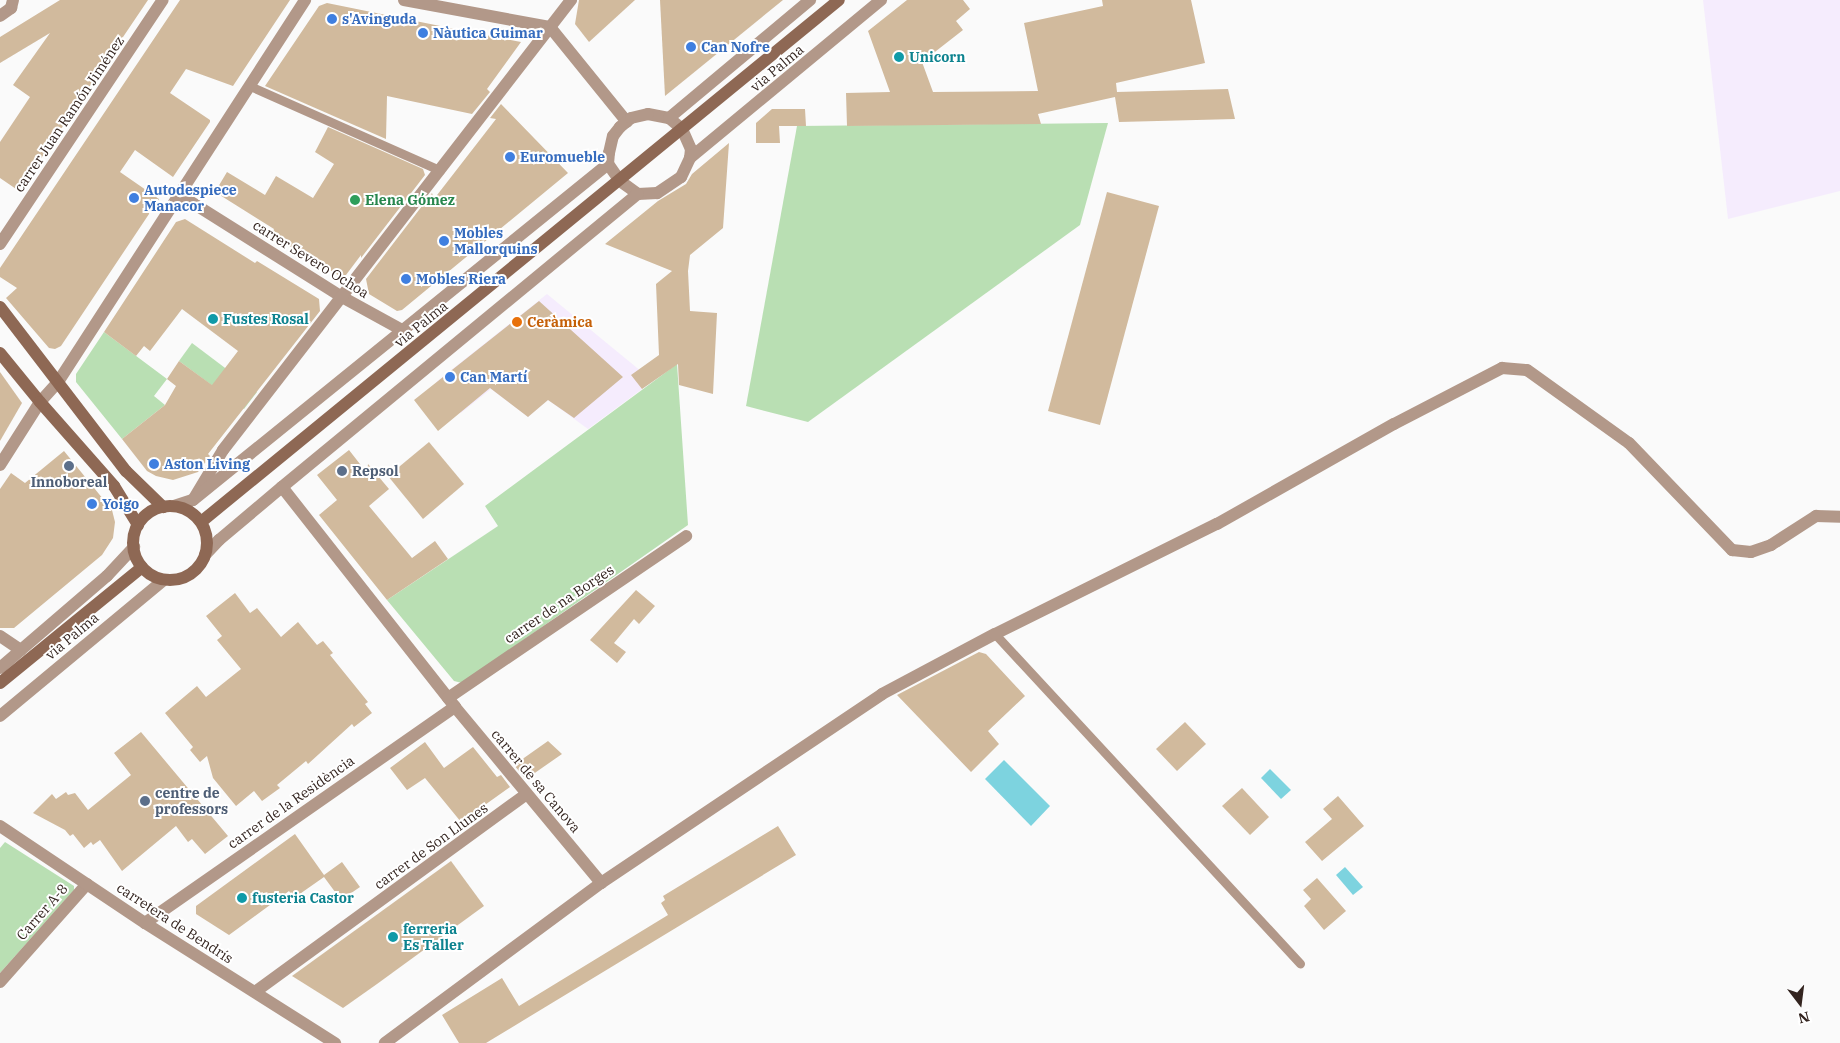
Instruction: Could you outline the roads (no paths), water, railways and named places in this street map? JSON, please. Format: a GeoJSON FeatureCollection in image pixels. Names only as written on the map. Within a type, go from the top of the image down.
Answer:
{"type":"FeatureCollection","features":[{"type":"Feature","properties":{"kind":"main road","name":"via Palma"},"geometry":{"type":"LineString","coordinates":[[201,522],[839,0]]}},
{"type":"Feature","properties":{"kind":"main road"},"geometry":{"type":"LineString","coordinates":[[0,307],[126,471],[169,507],[194,514],[201,522],[206,534],[205,555],[196,569],[187,576],[177,580],[164,580],[153,576],[142,567],[134,547],[134,538],[138,525],[145,516],[169,507]]}},
{"type":"Feature","properties":{"kind":"main road"},"geometry":{"type":"LineString","coordinates":[[0,353],[40,402],[114,486],[138,525]]}},
{"type":"Feature","properties":{"kind":"main road"},"geometry":{"type":"LineString","coordinates":[[0,683],[142,567]]}},
{"type":"Feature","properties":{"kind":"street"},"geometry":{"type":"LineString","coordinates":[[0,16],[12,8],[13,0]]}},
{"type":"Feature","properties":{"kind":"street","name":"carrer Juan Ramón Jiménez"},"geometry":{"type":"LineString","coordinates":[[0,244],[163,0]]}},
{"type":"Feature","properties":{"kind":"street"},"geometry":{"type":"LineString","coordinates":[[0,465],[40,402],[58,382],[305,0]]}},
{"type":"Feature","properties":{"kind":"street"},"geometry":{"type":"LineString","coordinates":[[404,0],[550,27],[626,122]]}},
{"type":"Feature","properties":{"kind":"street"},"geometry":{"type":"LineString","coordinates":[[472,0],[472,13]]}},
{"type":"Feature","properties":{"kind":"street"},"geometry":{"type":"LineString","coordinates":[[193,500],[223,450],[571,0]]}},
{"type":"Feature","properties":{"kind":"street"},"geometry":{"type":"LineString","coordinates":[[669,118],[810,0]]}},
{"type":"Feature","properties":{"kind":"street","name":"via Palma"},"geometry":{"type":"LineString","coordinates":[[690,158],[881,0]]}},
{"type":"Feature","properties":{"kind":"street"},"geometry":{"type":"LineString","coordinates":[[205,555],[219,540],[282,487],[638,194],[658,193],[682,177],[690,158],[691,149],[682,129],[669,118],[648,114],[626,122],[613,136],[608,164],[620,180],[638,194]]}},
{"type":"Feature","properties":{"kind":"street","name":"via Palma"},"geometry":{"type":"LineString","coordinates":[[169,507],[193,500],[608,164]]}},
{"type":"Feature","properties":{"kind":"street","name":"carrer Severo Ochoa"},"geometry":{"type":"LineString","coordinates":[[180,195],[342,297],[402,330]]}},
{"type":"Feature","properties":{"kind":"street"},"geometry":{"type":"LineString","coordinates":[[385,1043],[601,883],[882,694],[995,634],[1217,524],[1394,424],[1502,368],[1527,370],[1629,443],[1732,550],[1751,552],[1771,545],[1816,516],[1840,518]]}},
{"type":"Feature","properties":{"kind":"street","name":"carrer de sa Canova"},"geometry":{"type":"LineString","coordinates":[[282,487],[452,703],[601,883]]}},
{"type":"Feature","properties":{"kind":"street","name":"carrer de na Borges"},"geometry":{"type":"LineString","coordinates":[[452,703],[686,536]]}},
{"type":"Feature","properties":{"kind":"street","name":"via Palma"},"geometry":{"type":"LineString","coordinates":[[0,668],[107,576],[134,547]]}},
{"type":"Feature","properties":{"kind":"street","name":"via Palma"},"geometry":{"type":"LineString","coordinates":[[0,716],[164,580]]}},
{"type":"Feature","properties":{"kind":"street"},"geometry":{"type":"LineString","coordinates":[[0,636],[20,650]]}},
{"type":"Feature","properties":{"kind":"street","name":"carrer de la Residència"},"geometry":{"type":"LineString","coordinates":[[145,922],[452,703]]}},
{"type":"Feature","properties":{"kind":"street","name":"carrer de Son Llunes"},"geometry":{"type":"LineString","coordinates":[[255,992],[527,794]]}},
{"type":"Feature","properties":{"kind":"street","name":"carretera de Bendrís"},"geometry":{"type":"LineString","coordinates":[[0,826],[145,922],[335,1043]]}},
{"type":"Feature","properties":{"kind":"street","name":"Carrer A-8"},"geometry":{"type":"LineString","coordinates":[[0,982],[87,884]]}},
{"type":"Feature","properties":{"kind":"lane"},"geometry":{"type":"LineString","coordinates":[[250,86],[440,170]]}},
{"type":"Feature","properties":{"kind":"lane"},"geometry":{"type":"LineString","coordinates":[[995,634],[1300,964]]}},
{"type":"Feature","properties":{"kind":"water"},"geometry":{"type":"Polygon","coordinates":[[[1004,760],[1050,806],[1031,826],[985,779],[1004,760]]]}},
{"type":"Feature","properties":{"kind":"water"},"geometry":{"type":"Polygon","coordinates":[[[1270,769],[1291,790],[1281,799],[1261,778],[1270,769]]]}},
{"type":"Feature","properties":{"kind":"water"},"geometry":{"type":"Polygon","coordinates":[[[1345,867],[1363,887],[1353,895],[1336,875],[1345,867]]]}},
{"type":"Feature","properties":{"kind":"place","name":"s'Avinguda"},"geometry":{"type":"Point","coordinates":[332,19]}},
{"type":"Feature","properties":{"kind":"place","name":"Nàutica Guimar"},"geometry":{"type":"Point","coordinates":[423,33]}},
{"type":"Feature","properties":{"kind":"place","name":"Can Nofre"},"geometry":{"type":"Point","coordinates":[691,47]}},
{"type":"Feature","properties":{"kind":"place","name":"Unicorn"},"geometry":{"type":"Point","coordinates":[899,57]}},
{"type":"Feature","properties":{"kind":"place","name":"Euromueble"},"geometry":{"type":"Point","coordinates":[510,157]}},
{"type":"Feature","properties":{"kind":"place","name":"Autodespiece Manacor"},"geometry":{"type":"Point","coordinates":[134,198]}},
{"type":"Feature","properties":{"kind":"place","name":"Elena Gómez"},"geometry":{"type":"Point","coordinates":[355,200]}},
{"type":"Feature","properties":{"kind":"place","name":"Mobles Mallorquins"},"geometry":{"type":"Point","coordinates":[444,241]}},
{"type":"Feature","properties":{"kind":"place","name":"Mobles Riera"},"geometry":{"type":"Point","coordinates":[406,279]}},
{"type":"Feature","properties":{"kind":"place","name":"Fustes Rosal"},"geometry":{"type":"Point","coordinates":[213,319]}},
{"type":"Feature","properties":{"kind":"place","name":"Ceràmica"},"geometry":{"type":"Point","coordinates":[517,322]}},
{"type":"Feature","properties":{"kind":"place","name":"Can Martí"},"geometry":{"type":"Point","coordinates":[450,377]}},
{"type":"Feature","properties":{"kind":"place","name":"Aston Living"},"geometry":{"type":"Point","coordinates":[154,464]}},
{"type":"Feature","properties":{"kind":"place","name":"Innoboreal"},"geometry":{"type":"Point","coordinates":[69,466]}},
{"type":"Feature","properties":{"kind":"place","name":"Repsol"},"geometry":{"type":"Point","coordinates":[342,471]}},
{"type":"Feature","properties":{"kind":"place","name":"Yoigo"},"geometry":{"type":"Point","coordinates":[92,504]}},
{"type":"Feature","properties":{"kind":"place","name":"centre de professors"},"geometry":{"type":"Point","coordinates":[145,801]}},
{"type":"Feature","properties":{"kind":"place","name":"fusteria Castor"},"geometry":{"type":"Point","coordinates":[242,898]}},
{"type":"Feature","properties":{"kind":"place","name":"ferreria Es Taller"},"geometry":{"type":"Point","coordinates":[393,937]}}]}
